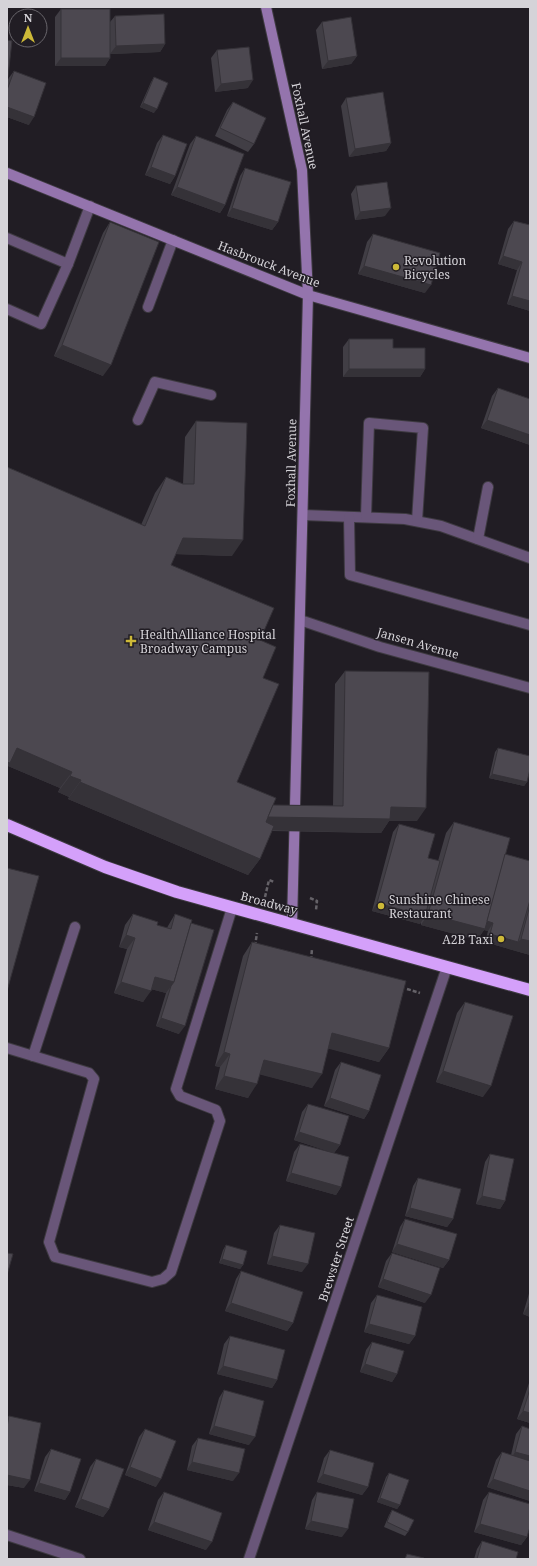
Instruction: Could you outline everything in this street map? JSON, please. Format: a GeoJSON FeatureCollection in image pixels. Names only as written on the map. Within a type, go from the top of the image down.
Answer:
{"type":"FeatureCollection","features":[{"type":"Feature","properties":{"kind":"highway","name":"Broadway"},"geometry":{"type":"LineString","coordinates":[[7,825],[105,867],[177,892],[530,990]]}},
{"type":"Feature","properties":{"kind":"street","name":"Foxhall Avenue"},"geometry":{"type":"LineString","coordinates":[[266,7],[302,170],[308,295],[292,924]]}},
{"type":"Feature","properties":{"kind":"street","name":"Hasbrouck Avenue"},"geometry":{"type":"LineString","coordinates":[[7,172],[308,295],[530,358]]}},
{"type":"Feature","properties":{"kind":"street"},"geometry":{"type":"LineString","coordinates":[[7,309],[41,324],[68,264],[90,206]]}},
{"type":"Feature","properties":{"kind":"street"},"geometry":{"type":"LineString","coordinates":[[7,238],[68,264]]}},
{"type":"Feature","properties":{"kind":"street"},"geometry":{"type":"LineString","coordinates":[[148,307],[173,240]]}},
{"type":"Feature","properties":{"kind":"street"},"geometry":{"type":"LineString","coordinates":[[138,420],[155,382],[212,395]]}},
{"type":"Feature","properties":{"kind":"street"},"geometry":{"type":"LineString","coordinates":[[366,517],[369,423],[423,428],[417,521]]}},
{"type":"Feature","properties":{"kind":"street"},"geometry":{"type":"LineString","coordinates":[[478,539],[488,487]]}},
{"type":"Feature","properties":{"kind":"street"},"geometry":{"type":"LineString","coordinates":[[303,514],[406,519],[417,521],[441,526],[530,558]]}},
{"type":"Feature","properties":{"kind":"street"},"geometry":{"type":"LineString","coordinates":[[349,517],[350,575],[530,625]]}},
{"type":"Feature","properties":{"kind":"street","name":"Jansen Avenue"},"geometry":{"type":"LineString","coordinates":[[300,620],[380,647],[530,688]]}},
{"type":"Feature","properties":{"kind":"street"},"geometry":{"type":"LineString","coordinates":[[7,1048],[89,1073],[94,1079],[48,1242],[55,1256],[152,1282],[162,1279],[171,1272],[220,1121],[216,1110],[180,1096],[176,1089],[232,908]]}},
{"type":"Feature","properties":{"kind":"street"},"geometry":{"type":"LineString","coordinates":[[32,1056],[75,927]]}},
{"type":"Feature","properties":{"kind":"street","name":"Brewster Street"},"geometry":{"type":"LineString","coordinates":[[249,1559],[447,967]]}},
{"type":"Feature","properties":{"kind":"street"},"geometry":{"type":"LineString","coordinates":[[7,1535],[80,1559]]}},
{"type":"Feature","properties":{"kind":"building"},"geometry":{"type":"Polygon","coordinates":[[[61,9],[110,9],[110,58],[61,58],[61,9]]]}},
{"type":"Feature","properties":{"kind":"building"},"geometry":{"type":"Polygon","coordinates":[[[164,14],[165,44],[116,46],[115,16],[164,14]]]}},
{"type":"Feature","properties":{"kind":"building"},"geometry":{"type":"Polygon","coordinates":[[[351,17],[357,56],[328,61],[322,22],[351,17]]]}},
{"type":"Feature","properties":{"kind":"building"},"geometry":{"type":"Polygon","coordinates":[[[7,40],[8,48],[11,48],[7,85],[7,40]]]}},
{"type":"Feature","properties":{"kind":"building"},"geometry":{"type":"Polygon","coordinates":[[[249,47],[253,80],[221,84],[217,50],[249,47]]]}},
{"type":"Feature","properties":{"kind":"building"},"geometry":{"type":"Polygon","coordinates":[[[14,71],[46,83],[34,117],[7,107],[7,90],[14,71]]]}},
{"type":"Feature","properties":{"kind":"building"},"geometry":{"type":"Polygon","coordinates":[[[154,77],[168,83],[157,109],[143,103],[154,77]]]}},
{"type":"Feature","properties":{"kind":"building"},"geometry":{"type":"Polygon","coordinates":[[[383,92],[391,143],[355,149],[346,98],[383,92]]]}},
{"type":"Feature","properties":{"kind":"building"},"geometry":{"type":"Polygon","coordinates":[[[233,102],[266,118],[254,144],[220,128],[233,102]]]}},
{"type":"Feature","properties":{"kind":"building"},"geometry":{"type":"Polygon","coordinates":[[[163,135],[187,144],[175,176],[151,167],[163,135]]]}},
{"type":"Feature","properties":{"kind":"building"},"geometry":{"type":"Polygon","coordinates":[[[196,136],[244,154],[225,205],[177,187],[196,136]]]}},
{"type":"Feature","properties":{"kind":"building"},"geometry":{"type":"Polygon","coordinates":[[[245,168],[291,182],[278,222],[232,208],[245,168]]]}},
{"type":"Feature","properties":{"kind":"building"},"geometry":{"type":"Polygon","coordinates":[[[387,182],[391,208],[360,212],[356,186],[387,182]]]}},
{"type":"Feature","properties":{"kind":"building"},"geometry":{"type":"Polygon","coordinates":[[[514,221],[530,225],[530,301],[512,296],[522,262],[503,256],[514,221]]]}},
{"type":"Feature","properties":{"kind":"building"},"geometry":{"type":"Polygon","coordinates":[[[110,222],[159,242],[111,365],[62,345],[110,222]]]}},
{"type":"Feature","properties":{"kind":"building","name":"Revolution Bicycles"},"geometry":{"type":"Polygon","coordinates":[[[373,234],[440,253],[431,285],[364,266],[373,234]]]}},
{"type":"Feature","properties":{"kind":"building"},"geometry":{"type":"Polygon","coordinates":[[[349,339],[393,339],[393,348],[425,348],[425,369],[349,369],[349,339]]]}},
{"type":"Feature","properties":{"kind":"building"},"geometry":{"type":"Polygon","coordinates":[[[498,388],[530,399],[530,435],[487,420],[498,388]]]}},
{"type":"Feature","properties":{"kind":"building","name":"HealthAlliance Hospital Broadway Campus"},"geometry":{"type":"Polygon","coordinates":[[[196,421],[247,423],[243,540],[183,538],[171,565],[274,608],[260,640],[276,647],[263,678],[279,684],[237,782],[276,798],[266,822],[274,826],[260,859],[80,782],[81,780],[70,776],[72,772],[17,748],[10,763],[7,762],[7,467],[145,526],[166,477],[183,484],[194,484],[196,421]]]}},
{"type":"Feature","properties":{"kind":"building"},"geometry":{"type":"Polygon","coordinates":[[[345,671],[429,672],[426,808],[391,807],[390,819],[268,817],[273,805],[343,806],[345,671]]]}},
{"type":"Feature","properties":{"kind":"building"},"geometry":{"type":"Polygon","coordinates":[[[498,748],[530,756],[530,769],[527,782],[492,774],[498,748]]]}},
{"type":"Feature","properties":{"kind":"building"},"geometry":{"type":"Polygon","coordinates":[[[454,822],[510,838],[485,929],[428,914],[454,822]]]}},
{"type":"Feature","properties":{"kind":"building"},"geometry":{"type":"Polygon","coordinates":[[[399,824],[435,834],[428,858],[440,861],[425,916],[377,903],[399,824]]]}},
{"type":"Feature","properties":{"kind":"building"},"geometry":{"type":"Polygon","coordinates":[[[505,854],[530,861],[530,900],[518,942],[490,934],[493,923],[487,921],[505,854]]]}},
{"type":"Feature","properties":{"kind":"building"},"geometry":{"type":"Polygon","coordinates":[[[7,868],[39,876],[7,991],[7,868]]]}},
{"type":"Feature","properties":{"kind":"building"},"geometry":{"type":"Polygon","coordinates":[[[530,905],[530,941],[521,939],[530,905]]]}},
{"type":"Feature","properties":{"kind":"building"},"geometry":{"type":"Polygon","coordinates":[[[133,914],[158,922],[157,925],[171,929],[175,914],[192,920],[174,982],[155,977],[151,991],[121,982],[135,938],[126,935],[133,914]]]}},
{"type":"Feature","properties":{"kind":"building"},"geometry":{"type":"Polygon","coordinates":[[[191,923],[214,930],[185,1026],[161,1018],[171,986],[174,982],[191,923]]]}},
{"type":"Feature","properties":{"kind":"building"},"geometry":{"type":"Polygon","coordinates":[[[252,942],[406,981],[389,1048],[332,1033],[322,1074],[264,1060],[257,1084],[224,1076],[230,1054],[224,1052],[252,942]]]}},
{"type":"Feature","properties":{"kind":"building"},"geometry":{"type":"Polygon","coordinates":[[[465,1002],[513,1016],[491,1086],[443,1071],[465,1002]]]}},
{"type":"Feature","properties":{"kind":"building"},"geometry":{"type":"Polygon","coordinates":[[[341,1062],[381,1075],[369,1111],[330,1098],[341,1062]]]}},
{"type":"Feature","properties":{"kind":"building"},"geometry":{"type":"Polygon","coordinates":[[[308,1104],[349,1116],[340,1145],[299,1132],[308,1104]]]}},
{"type":"Feature","properties":{"kind":"building"},"geometry":{"type":"Polygon","coordinates":[[[300,1144],[349,1157],[341,1187],[291,1173],[300,1144]]]}},
{"type":"Feature","properties":{"kind":"building"},"geometry":{"type":"Polygon","coordinates":[[[490,1154],[514,1159],[505,1201],[482,1196],[490,1154]]]}},
{"type":"Feature","properties":{"kind":"building"},"geometry":{"type":"Polygon","coordinates":[[[418,1178],[461,1189],[453,1219],[410,1208],[418,1178]]]}},
{"type":"Feature","properties":{"kind":"building"},"geometry":{"type":"Polygon","coordinates":[[[405,1219],[457,1234],[449,1260],[397,1244],[405,1219]]]}},
{"type":"Feature","properties":{"kind":"building"},"geometry":{"type":"Polygon","coordinates":[[[280,1225],[315,1233],[308,1264],[272,1256],[280,1225]]]}},
{"type":"Feature","properties":{"kind":"building"},"geometry":{"type":"Polygon","coordinates":[[[226,1245],[247,1251],[243,1265],[222,1259],[226,1245]]]}},
{"type":"Feature","properties":{"kind":"building"},"geometry":{"type":"Polygon","coordinates":[[[7,1253],[13,1254],[7,1275],[7,1253]]]}},
{"type":"Feature","properties":{"kind":"building"},"geometry":{"type":"Polygon","coordinates":[[[392,1253],[440,1268],[431,1295],[383,1279],[392,1253]]]}},
{"type":"Feature","properties":{"kind":"building"},"geometry":{"type":"Polygon","coordinates":[[[241,1271],[303,1292],[293,1323],[231,1303],[241,1271]]]}},
{"type":"Feature","properties":{"kind":"building"},"geometry":{"type":"Polygon","coordinates":[[[377,1295],[422,1307],[415,1336],[369,1324],[377,1295]]]}},
{"type":"Feature","properties":{"kind":"building"},"geometry":{"type":"Polygon","coordinates":[[[230,1336],[285,1350],[277,1380],[223,1366],[230,1336]]]}},
{"type":"Feature","properties":{"kind":"building"},"geometry":{"type":"Polygon","coordinates":[[[372,1342],[404,1351],[397,1374],[365,1364],[372,1342]]]}},
{"type":"Feature","properties":{"kind":"building"},"geometry":{"type":"Polygon","coordinates":[[[530,1389],[530,1413],[523,1411],[530,1389]]]}},
{"type":"Feature","properties":{"kind":"building"},"geometry":{"type":"Polygon","coordinates":[[[224,1390],[264,1401],[255,1437],[214,1426],[224,1390]]]}},
{"type":"Feature","properties":{"kind":"building"},"geometry":{"type":"Polygon","coordinates":[[[9,1416],[41,1423],[30,1480],[7,1475],[7,1427],[9,1416]]]}},
{"type":"Feature","properties":{"kind":"building"},"geometry":{"type":"Polygon","coordinates":[[[522,1426],[530,1429],[530,1456],[515,1452],[522,1426]]]}},
{"type":"Feature","properties":{"kind":"building"},"geometry":{"type":"Polygon","coordinates":[[[145,1429],[176,1441],[161,1479],[130,1467],[145,1429]]]}},
{"type":"Feature","properties":{"kind":"building"},"geometry":{"type":"Polygon","coordinates":[[[198,1438],[245,1449],[239,1473],[192,1462],[198,1438]]]}},
{"type":"Feature","properties":{"kind":"building"},"geometry":{"type":"Polygon","coordinates":[[[51,1449],[81,1459],[70,1492],[39,1483],[51,1449]]]}},
{"type":"Feature","properties":{"kind":"building"},"geometry":{"type":"Polygon","coordinates":[[[330,1450],[374,1463],[368,1487],[323,1474],[330,1450]]]}},
{"type":"Feature","properties":{"kind":"building"},"geometry":{"type":"Polygon","coordinates":[[[502,1452],[530,1461],[530,1491],[493,1479],[502,1452]]]}},
{"type":"Feature","properties":{"kind":"building"},"geometry":{"type":"Polygon","coordinates":[[[96,1459],[124,1469],[109,1509],[81,1499],[96,1459]]]}},
{"type":"Feature","properties":{"kind":"building"},"geometry":{"type":"Polygon","coordinates":[[[389,1473],[409,1480],[400,1505],[380,1498],[389,1473]]]}},
{"type":"Feature","properties":{"kind":"building"},"geometry":{"type":"Polygon","coordinates":[[[164,1492],[222,1513],[212,1542],[154,1522],[164,1492]]]}},
{"type":"Feature","properties":{"kind":"building"},"geometry":{"type":"Polygon","coordinates":[[[317,1492],[354,1499],[348,1529],[311,1521],[317,1492]]]}},
{"type":"Feature","properties":{"kind":"building"},"geometry":{"type":"Polygon","coordinates":[[[489,1492],[530,1504],[530,1527],[527,1537],[480,1524],[489,1492]]]}},
{"type":"Feature","properties":{"kind":"building"},"geometry":{"type":"Polygon","coordinates":[[[392,1510],[414,1520],[408,1532],[387,1522],[392,1510]]]}},
{"type":"Feature","properties":{"kind":"building"},"geometry":{"type":"Polygon","coordinates":[[[482,1541],[518,1552],[516,1559],[477,1559],[482,1541]]]}},
{"type":"Feature","properties":{"kind":"building"},"geometry":{"type":"Polygon","coordinates":[[[407,1554],[424,1558],[424,1559],[405,1559],[407,1554]]]}},
{"type":"Feature","properties":{"kind":"place","name":"Revolution Bicycles"},"geometry":{"type":"Point","coordinates":[396,267]}},
{"type":"Feature","properties":{"kind":"place","name":"HealthAlliance Hospital Broadway Campus"},"geometry":{"type":"Point","coordinates":[131,641]}},
{"type":"Feature","properties":{"kind":"place","name":"Sunshine Chinese Restaurant"},"geometry":{"type":"Point","coordinates":[381,906]}},
{"type":"Feature","properties":{"kind":"place","name":"A2B Taxi"},"geometry":{"type":"Point","coordinates":[501,939]}}]}
